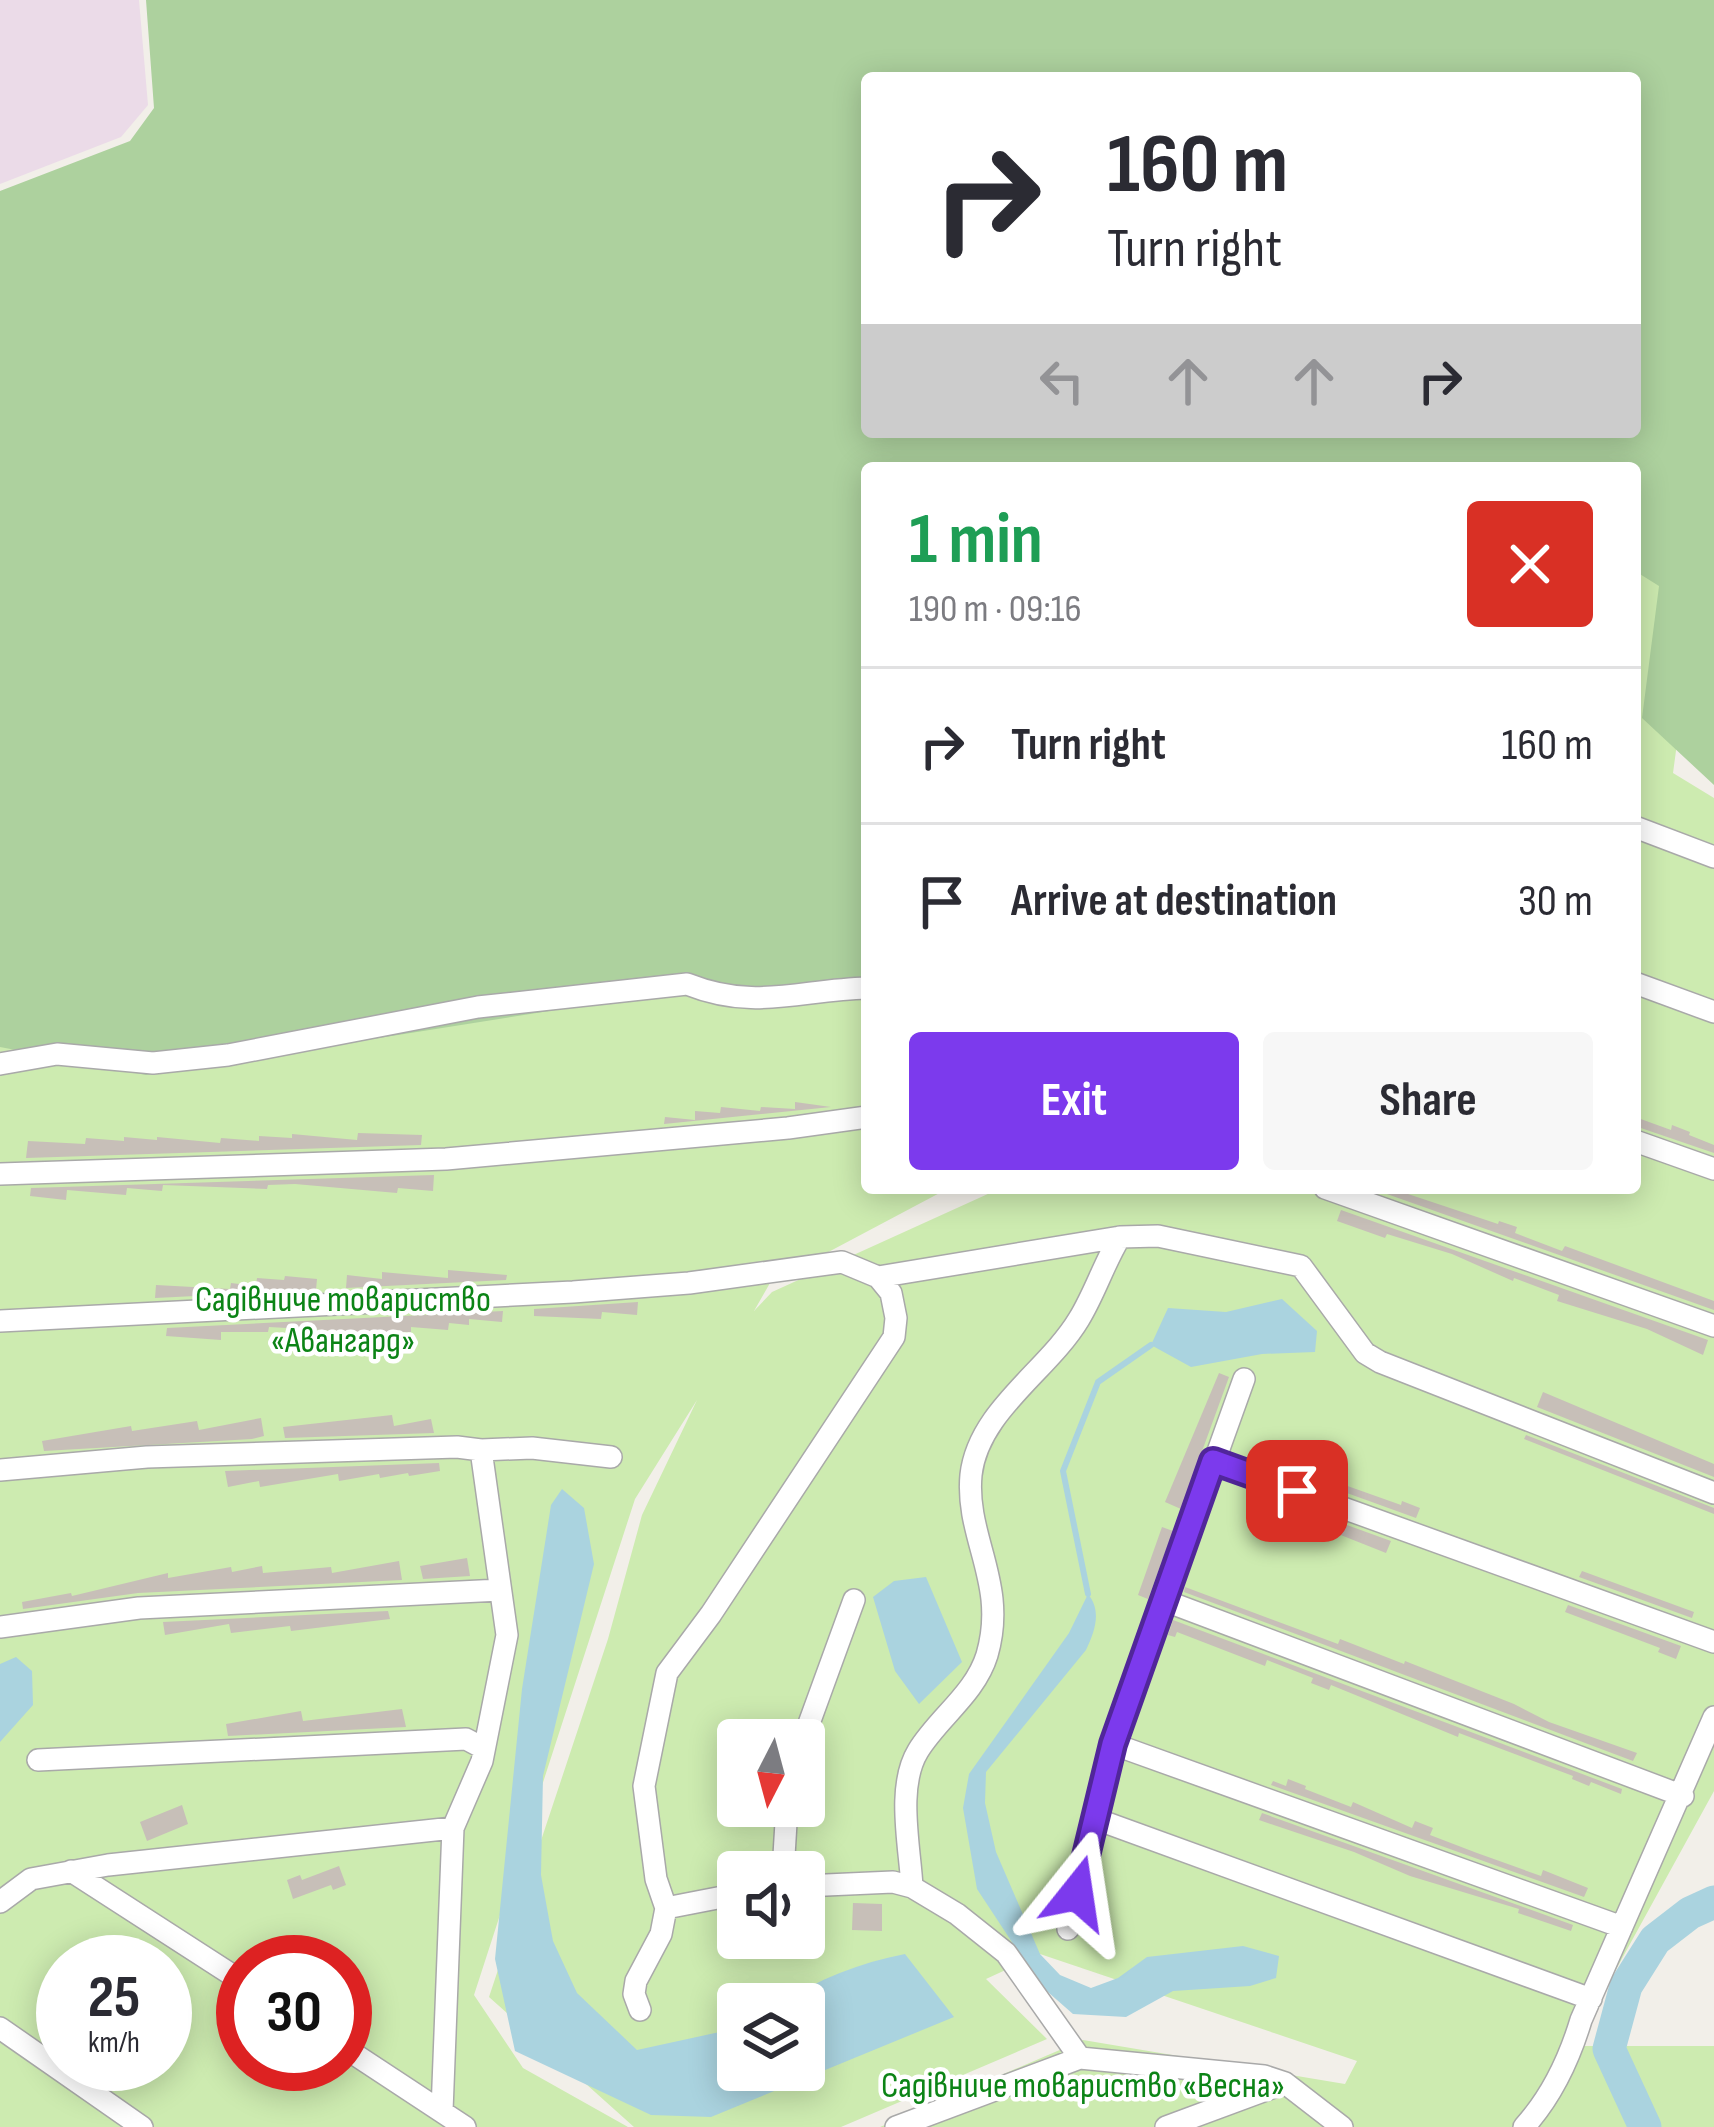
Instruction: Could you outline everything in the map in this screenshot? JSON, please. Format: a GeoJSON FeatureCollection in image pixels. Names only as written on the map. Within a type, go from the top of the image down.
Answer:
{"type":"FeatureCollection","features":[{"type":"Feature","properties":{"kind":"street"},"geometry":{"type":"LineString","coordinates":[[1641,829],[1714,857]]}},
{"type":"Feature","properties":{"kind":"street"},"geometry":{"type":"LineString","coordinates":[[0,1064],[57,1054],[153,1063],[228,1055],[478,1006],[687,984],[712,994],[762,1000],[861,988]]}},
{"type":"Feature","properties":{"kind":"street"},"geometry":{"type":"LineString","coordinates":[[1641,985],[1714,1012]]}},
{"type":"Feature","properties":{"kind":"street"},"geometry":{"type":"LineString","coordinates":[[0,1174],[446,1159],[861,1118]]}},
{"type":"Feature","properties":{"kind":"street"},"geometry":{"type":"LineString","coordinates":[[1641,1143],[1714,1169]]}},
{"type":"Feature","properties":{"kind":"street"},"geometry":{"type":"LineString","coordinates":[[1342,1194],[1714,1326]]}},
{"type":"Feature","properties":{"kind":"street"},"geometry":{"type":"LineString","coordinates":[[878,1277],[1158,1236],[1301,1266],[1365,1353],[1380,1362],[1714,1493]]}},
{"type":"Feature","properties":{"kind":"street"},"geometry":{"type":"LineString","coordinates":[[912,1887],[907,1786],[916,1753],[951,1714],[984,1663],[994,1630],[992,1587],[971,1500],[974,1460],[998,1414],[1080,1319],[1120,1238]]}},
{"type":"Feature","properties":{"kind":"street"},"geometry":{"type":"LineString","coordinates":[[0,1321],[596,1291],[842,1262],[878,1277],[891,1293],[894,1337],[667,1673],[644,1786],[656,1879],[666,1908],[661,1934],[635,1981],[640,2010]]}},
{"type":"Feature","properties":{"kind":"street"},"geometry":{"type":"LineString","coordinates":[[1067,1929],[1113,1744],[1244,1379]]}},
{"type":"Feature","properties":{"kind":"street"},"geometry":{"type":"LineString","coordinates":[[0,1470],[147,1457],[458,1447],[532,1448],[611,1457]]}},
{"type":"Feature","properties":{"kind":"street"},"geometry":{"type":"LineString","coordinates":[[442,2111],[453,1828],[482,1761],[507,1635],[481,1450]]}},
{"type":"Feature","properties":{"kind":"street"},"geometry":{"type":"LineString","coordinates":[[1213,1461],[1714,1642]]}},
{"type":"Feature","properties":{"kind":"street"},"geometry":{"type":"LineString","coordinates":[[0,1627],[139,1608],[500,1590]]}},
{"type":"Feature","properties":{"kind":"street"},"geometry":{"type":"LineString","coordinates":[[811,1719],[854,1600]]}},
{"type":"Feature","properties":{"kind":"street"},"geometry":{"type":"LineString","coordinates":[[1163,1600],[1683,1796]]}},
{"type":"Feature","properties":{"kind":"street"},"geometry":{"type":"LineString","coordinates":[[1524,2127],[1544,2105],[1574,2047],[1714,1717]]}},
{"type":"Feature","properties":{"kind":"street"},"geometry":{"type":"LineString","coordinates":[[38,1760],[466,1739],[483,1748]]}},
{"type":"Feature","properties":{"kind":"street"},"geometry":{"type":"LineString","coordinates":[[1113,1744],[1622,1927]]}},
{"type":"Feature","properties":{"kind":"street"},"geometry":{"type":"LineString","coordinates":[[1096,1820],[1591,1999]]}},
{"type":"Feature","properties":{"kind":"street"},"geometry":{"type":"LineString","coordinates":[[0,1902],[31,1879],[71,1871],[453,1828]]}},
{"type":"Feature","properties":{"kind":"street"},"geometry":{"type":"LineString","coordinates":[[71,1871],[216,1965]]}},
{"type":"Feature","properties":{"kind":"street"},"geometry":{"type":"LineString","coordinates":[[825,1885],[893,1882],[912,1887],[957,1914],[1006,1953],[1080,2058]]}},
{"type":"Feature","properties":{"kind":"street"},"geometry":{"type":"LineString","coordinates":[[666,1908],[717,1898]]}},
{"type":"Feature","properties":{"kind":"street"},"geometry":{"type":"LineString","coordinates":[[0,2028],[142,2127]]}},
{"type":"Feature","properties":{"kind":"street"},"geometry":{"type":"LineString","coordinates":[[896,2127],[1080,2058],[1237,2071],[1286,2083],[1342,2127]]}},
{"type":"Feature","properties":{"kind":"street"},"geometry":{"type":"LineString","coordinates":[[372,2066],[465,2127]]}},
{"type":"Feature","properties":{"kind":"street"},"geometry":{"type":"LineString","coordinates":[[1166,2127],[1286,2083]]}},
{"type":"Feature","properties":{"kind":"shaded area"},"geometry":{"type":"Polygon","coordinates":[[[0,0],[139,0],[148,105],[121,137],[0,184],[0,0]]]}},
{"type":"Feature","properties":{"kind":"green space"},"geometry":{"type":"Polygon","coordinates":[[[146,0],[1714,0],[1714,785],[1642,718],[1659,586],[1641,575],[1641,462],[861,462],[861,999],[719,984],[146,1075],[0,1047],[0,191],[130,141],[154,108],[146,0]]]}},
{"type":"Feature","properties":{"kind":"green space"},"geometry":{"type":"Polygon","coordinates":[[[1641,541],[1701,566],[1673,773],[1714,798],[1714,1791],[1574,2046],[1714,2046],[1714,2127],[880,2127],[1083,2040],[1345,2084],[1357,2061],[1040,1954],[986,1979],[1047,2039],[841,2127],[634,2127],[489,1997],[608,1639],[642,1515],[697,1400],[635,1499],[474,1995],[523,2068],[628,2127],[0,2127],[0,1030],[861,890],[861,1194],[938,1194],[770,1283],[754,1311],[772,1292],[988,1194],[1641,1194],[1641,541]]]}},
{"type":"Feature","properties":{"kind":"water"},"geometry":{"type":"Polygon","coordinates":[[[1282,1299],[1317,1331],[1315,1352],[1262,1354],[1191,1367],[1151,1345],[1168,1308],[1226,1312],[1282,1299]]]}},
{"type":"Feature","properties":{"kind":"water"},"geometry":{"type":"Polygon","coordinates":[[[562,1489],[584,1508],[594,1564],[543,1776],[541,1875],[553,1941],[577,1993],[637,2050],[717,2033],[717,2091],[774,2091],[711,2117],[651,2115],[515,2051],[495,1959],[522,1689],[551,1505],[562,1489]]]}},
{"type":"Feature","properties":{"kind":"water"},"geometry":{"type":"Polygon","coordinates":[[[926,1577],[962,1662],[919,1704],[895,1671],[873,1597],[894,1581],[926,1577]]]}},
{"type":"Feature","properties":{"kind":"water"},"geometry":{"type":"Polygon","coordinates":[[[1088,1594],[1096,1614],[1086,1650],[986,1772],[985,1803],[996,1852],[1040,1954],[1060,1975],[1091,1988],[1118,1978],[1147,1957],[1243,1946],[1279,1956],[1276,1978],[1250,1986],[1173,1991],[1126,2017],[1073,2014],[1041,1986],[977,1889],[963,1808],[969,1774],[1069,1633],[1088,1594]]]}},
{"type":"Feature","properties":{"kind":"water"},"geometry":{"type":"Polygon","coordinates":[[[16,1657],[32,1671],[33,1705],[0,1742],[0,1664],[16,1657]]]}},
{"type":"Feature","properties":{"kind":"water"},"geometry":{"type":"Polygon","coordinates":[[[905,1954],[954,2017],[825,2070],[825,1983],[818,1983],[905,1954]]]}},
{"type":"Feature","properties":{"kind":"building"},"geometry":{"type":"Polygon","coordinates":[[[795,1102],[831,1107],[664,1124],[665,1117],[695,1120],[695,1111],[795,1109],[795,1102]]]}},
{"type":"Feature","properties":{"kind":"building"},"geometry":{"type":"Polygon","coordinates":[[[1641,1119],[1690,1132],[1714,1145],[1714,1153],[1641,1128],[1641,1119]]]}},
{"type":"Feature","properties":{"kind":"building"},"geometry":{"type":"Polygon","coordinates":[[[358,1133],[422,1135],[421,1145],[26,1158],[28,1141],[85,1144],[86,1138],[157,1137],[220,1143],[221,1138],[259,1141],[259,1136],[292,1138],[292,1134],[357,1140],[358,1133]]]}},
{"type":"Feature","properties":{"kind":"building"},"geometry":{"type":"Polygon","coordinates":[[[434,1175],[433,1191],[398,1188],[397,1193],[295,1184],[268,1185],[267,1189],[163,1185],[162,1191],[127,1188],[126,1195],[67,1190],[66,1200],[30,1196],[31,1188],[434,1175]]]}},
{"type":"Feature","properties":{"kind":"building"},"geometry":{"type":"Polygon","coordinates":[[[1387,1194],[1408,1194],[1517,1227],[1515,1233],[1562,1251],[1565,1246],[1714,1301],[1714,1310],[1387,1194]]]}},
{"type":"Feature","properties":{"kind":"building"},"geometry":{"type":"Polygon","coordinates":[[[1341,1210],[1708,1340],[1703,1355],[1647,1329],[1557,1301],[1559,1295],[1452,1254],[1337,1221],[1341,1210]]]}},
{"type":"Feature","properties":{"kind":"building"},"geometry":{"type":"Polygon","coordinates":[[[448,1270],[507,1275],[506,1280],[346,1288],[347,1275],[382,1279],[382,1272],[448,1278],[448,1270]]]}},
{"type":"Feature","properties":{"kind":"building"},"geometry":{"type":"Polygon","coordinates":[[[285,1276],[317,1279],[316,1290],[155,1298],[156,1285],[230,1289],[231,1283],[256,1286],[257,1278],[284,1280],[285,1276]]]}},
{"type":"Feature","properties":{"kind":"building"},"geometry":{"type":"Polygon","coordinates":[[[638,1302],[637,1315],[602,1312],[601,1319],[534,1316],[534,1309],[638,1302]]]}},
{"type":"Feature","properties":{"kind":"building"},"geometry":{"type":"Polygon","coordinates":[[[503,1311],[502,1322],[469,1319],[469,1325],[449,1323],[448,1330],[269,1327],[268,1332],[221,1332],[221,1340],[166,1336],[167,1328],[503,1311]]]}},
{"type":"Feature","properties":{"kind":"building"},"geometry":{"type":"Polygon","coordinates":[[[1219,1373],[1229,1377],[1181,1509],[1165,1502],[1219,1373]]]}},
{"type":"Feature","properties":{"kind":"building"},"geometry":{"type":"Polygon","coordinates":[[[1543,1392],[1714,1464],[1714,1477],[1537,1407],[1543,1392]]]}},
{"type":"Feature","properties":{"kind":"building"},"geometry":{"type":"Polygon","coordinates":[[[392,1415],[394,1426],[431,1419],[434,1433],[285,1438],[283,1427],[392,1415]]]}},
{"type":"Feature","properties":{"kind":"building"},"geometry":{"type":"Polygon","coordinates":[[[261,1418],[264,1436],[252,1439],[44,1451],[42,1441],[131,1426],[132,1431],[197,1421],[199,1430],[261,1418]]]}},
{"type":"Feature","properties":{"kind":"building"},"geometry":{"type":"Polygon","coordinates":[[[1526,1435],[1714,1508],[1714,1514],[1524,1439],[1526,1435]]]}},
{"type":"Feature","properties":{"kind":"building"},"geometry":{"type":"Polygon","coordinates":[[[439,1463],[440,1471],[409,1476],[380,1478],[379,1474],[339,1481],[338,1474],[260,1487],[259,1481],[228,1487],[225,1471],[439,1463]]]}},
{"type":"Feature","properties":{"kind":"building"},"geometry":{"type":"Polygon","coordinates":[[[1325,1478],[1420,1508],[1416,1518],[1322,1484],[1325,1478]]]}},
{"type":"Feature","properties":{"kind":"building"},"geometry":{"type":"Polygon","coordinates":[[[1311,1512],[1391,1541],[1386,1553],[1308,1522],[1311,1512]]]}},
{"type":"Feature","properties":{"kind":"building"},"geometry":{"type":"Polygon","coordinates":[[[1162,1527],[1173,1531],[1148,1599],[1138,1595],[1162,1527]]]}},
{"type":"Feature","properties":{"kind":"building"},"geometry":{"type":"Polygon","coordinates":[[[467,1558],[470,1576],[423,1579],[420,1566],[467,1558]]]}},
{"type":"Feature","properties":{"kind":"building"},"geometry":{"type":"Polygon","coordinates":[[[399,1561],[402,1580],[138,1593],[23,1609],[22,1602],[72,1596],[168,1573],[168,1578],[262,1566],[263,1573],[331,1567],[332,1573],[399,1561]]]}},
{"type":"Feature","properties":{"kind":"building"},"geometry":{"type":"Polygon","coordinates":[[[1582,1571],[1694,1612],[1692,1618],[1579,1577],[1582,1571]]]}},
{"type":"Feature","properties":{"kind":"building"},"geometry":{"type":"Polygon","coordinates":[[[1185,1587],[1338,1644],[1340,1639],[1405,1661],[1549,1722],[1637,1753],[1633,1761],[1184,1592],[1185,1587]]]}},
{"type":"Feature","properties":{"kind":"building"},"geometry":{"type":"Polygon","coordinates":[[[1568,1605],[1681,1646],[1676,1659],[1658,1652],[1660,1648],[1565,1612],[1568,1605]]]}},
{"type":"Feature","properties":{"kind":"building"},"geometry":{"type":"Polygon","coordinates":[[[388,1611],[390,1619],[291,1631],[290,1626],[231,1633],[229,1624],[165,1635],[163,1622],[388,1611]]]}},
{"type":"Feature","properties":{"kind":"building"},"geometry":{"type":"Polygon","coordinates":[[[1173,1620],[1622,1789],[1621,1794],[1591,1782],[1589,1786],[1459,1733],[1458,1737],[1331,1685],[1329,1690],[1311,1683],[1313,1678],[1267,1660],[1265,1666],[1177,1632],[1175,1637],[1168,1635],[1173,1620]]]}},
{"type":"Feature","properties":{"kind":"building"},"geometry":{"type":"Polygon","coordinates":[[[402,1709],[406,1727],[228,1736],[226,1724],[301,1711],[303,1721],[402,1709]]]}},
{"type":"Feature","properties":{"kind":"building"},"geometry":{"type":"Polygon","coordinates":[[[1288,1779],[1412,1828],[1415,1821],[1433,1828],[1430,1835],[1477,1853],[1541,1876],[1543,1870],[1588,1888],[1584,1897],[1271,1785],[1273,1781],[1286,1786],[1288,1779]]]}},
{"type":"Feature","properties":{"kind":"building"},"geometry":{"type":"Polygon","coordinates":[[[182,1805],[188,1824],[147,1841],[140,1822],[182,1805]]]}},
{"type":"Feature","properties":{"kind":"building"},"geometry":{"type":"Polygon","coordinates":[[[1262,1813],[1573,1925],[1571,1931],[1259,1820],[1262,1813]]]}},
{"type":"Feature","properties":{"kind":"building"},"geometry":{"type":"Polygon","coordinates":[[[339,1866],[346,1885],[333,1890],[331,1885],[293,1899],[287,1880],[300,1875],[302,1880],[339,1866]]]}},
{"type":"Feature","properties":{"kind":"building"},"geometry":{"type":"Polygon","coordinates":[[[853,1903],[882,1904],[882,1931],[852,1930],[853,1903]]]}},
{"type":"Feature","properties":{"kind":"waterway"},"geometry":{"type":"LineString","coordinates":[[1088,1594],[1063,1471],[1098,1382],[1151,1345]]}},
{"type":"Feature","properties":{"kind":"waterway"},"geometry":{"type":"LineString","coordinates":[[1645,2127],[1609,2049],[1626,1986],[1655,1940],[1690,1913],[1714,1902]]}},
{"type":"Feature","properties":{"kind":"route"},"geometry":{"type":"LineString","coordinates":[[1077,1893],[1113,1744],[1213,1461],[1297,1491]]}},
{"type":"Feature","properties":{"kind":"park label","name":"Садівниче товариство «Авангард»"},"geometry":{"type":"Point","coordinates":[343,1320]}},
{"type":"Feature","properties":{"kind":"park label","name":"Садівниче товариство «Весна»"},"geometry":{"type":"Point","coordinates":[1083,2086]}}]}
